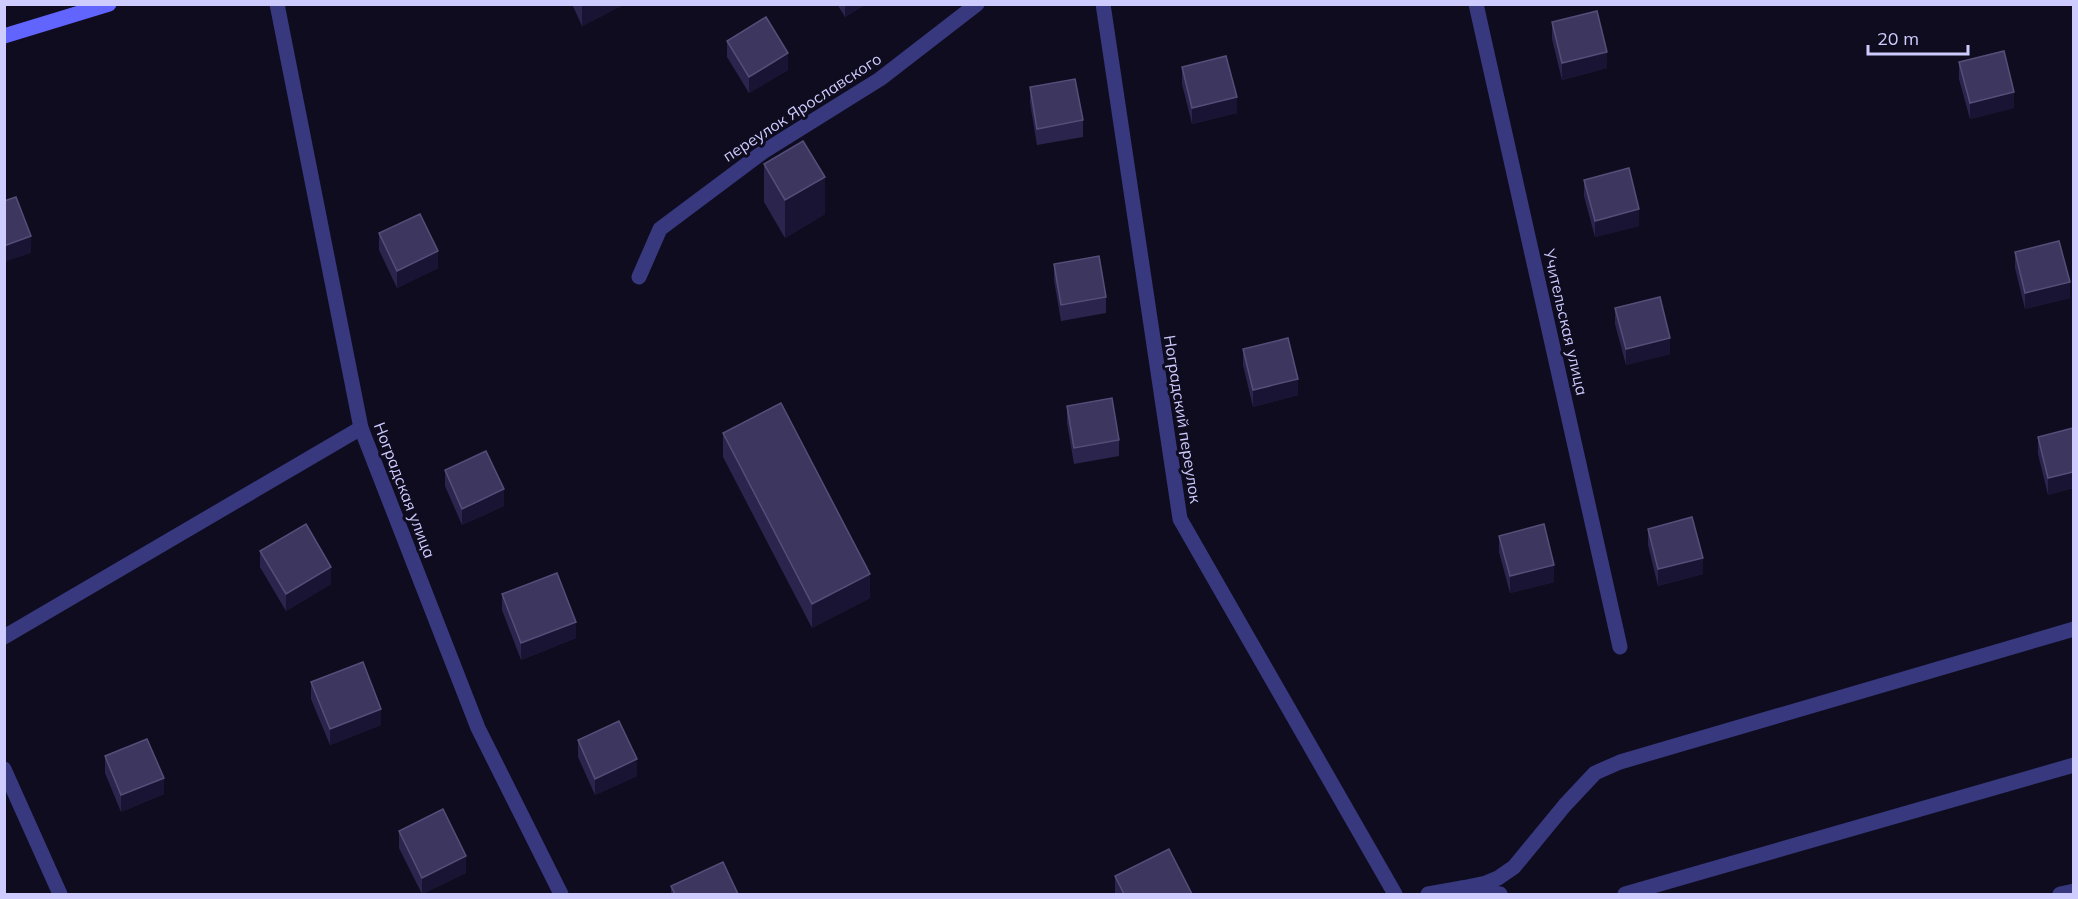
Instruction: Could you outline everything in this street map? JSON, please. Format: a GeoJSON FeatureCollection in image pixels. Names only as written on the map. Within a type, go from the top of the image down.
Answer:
{"type":"FeatureCollection","features":[{"type":"Feature","properties":{"kind":"main road"},"geometry":{"type":"LineString","coordinates":[[4,36],[109,4]]}},
{"type":"Feature","properties":{"kind":"street","name":"Ноградская улица"},"geometry":{"type":"LineString","coordinates":[[277,4],[361,428],[478,728],[561,894]]}},
{"type":"Feature","properties":{"kind":"street","name":"переулок Ярославского"},"geometry":{"type":"LineString","coordinates":[[639,277],[660,230],[763,152],[880,79],[977,4]]}},
{"type":"Feature","properties":{"kind":"street","name":"Ноградский переулок"},"geometry":{"type":"LineString","coordinates":[[1103,4],[1180,519],[1395,894]]}},
{"type":"Feature","properties":{"kind":"street","name":"Учительская улица"},"geometry":{"type":"LineString","coordinates":[[1476,4],[1620,647]]}},
{"type":"Feature","properties":{"kind":"street"},"geometry":{"type":"LineString","coordinates":[[4,637],[361,428]]}},
{"type":"Feature","properties":{"kind":"street"},"geometry":{"type":"LineString","coordinates":[[1428,894],[1486,883],[1514,867],[1565,805],[1595,773],[1620,762],[2073,629]]}},
{"type":"Feature","properties":{"kind":"street"},"geometry":{"type":"LineString","coordinates":[[1625,894],[2073,765]]}},
{"type":"Feature","properties":{"kind":"street"},"geometry":{"type":"LineString","coordinates":[[4,769],[60,894]]}},
{"type":"Feature","properties":{"kind":"street"},"geometry":{"type":"LineString","coordinates":[[1462,888],[1500,894]]}},
{"type":"Feature","properties":{"kind":"street"},"geometry":{"type":"LineString","coordinates":[[2060,894],[2073,891]]}},
{"type":"Feature","properties":{"kind":"building"},"geometry":{"type":"Polygon","coordinates":[[[1597,11],[1607,52],[1562,63],[1552,22],[1597,11]]]}},
{"type":"Feature","properties":{"kind":"building"},"geometry":{"type":"Polygon","coordinates":[[[766,17],[788,53],[749,77],[727,41],[766,17]]]}},
{"type":"Feature","properties":{"kind":"building"},"geometry":{"type":"Polygon","coordinates":[[[2004,51],[2014,92],[1970,103],[1959,62],[2004,51]]]}},
{"type":"Feature","properties":{"kind":"building"},"geometry":{"type":"Polygon","coordinates":[[[1226,56],[1237,97],[1192,108],[1182,67],[1226,56]]]}},
{"type":"Feature","properties":{"kind":"building"},"geometry":{"type":"Polygon","coordinates":[[[1075,79],[1083,120],[1037,129],[1030,87],[1075,79]]]}},
{"type":"Feature","properties":{"kind":"building"},"geometry":{"type":"Polygon","coordinates":[[[803,141],[825,177],[785,200],[764,164],[803,141]]]}},
{"type":"Feature","properties":{"kind":"building"},"geometry":{"type":"Polygon","coordinates":[[[1629,168],[1639,209],[1595,221],[1584,180],[1629,168]]]}},
{"type":"Feature","properties":{"kind":"building"},"geometry":{"type":"Polygon","coordinates":[[[16,197],[31,236],[4,246],[4,201],[16,197]]]}},
{"type":"Feature","properties":{"kind":"building"},"geometry":{"type":"Polygon","coordinates":[[[420,214],[438,251],[397,271],[379,233],[420,214]]]}},
{"type":"Feature","properties":{"kind":"building"},"geometry":{"type":"Polygon","coordinates":[[[2059,241],[2070,282],[2025,293],[2015,252],[2059,241]]]}},
{"type":"Feature","properties":{"kind":"building"},"geometry":{"type":"Polygon","coordinates":[[[1099,256],[1106,297],[1061,305],[1054,264],[1099,256]]]}},
{"type":"Feature","properties":{"kind":"building"},"geometry":{"type":"Polygon","coordinates":[[[1660,297],[1670,338],[1626,349],[1615,308],[1660,297]]]}},
{"type":"Feature","properties":{"kind":"building"},"geometry":{"type":"Polygon","coordinates":[[[1288,338],[1298,379],[1253,390],[1243,349],[1288,338]]]}},
{"type":"Feature","properties":{"kind":"building"},"geometry":{"type":"Polygon","coordinates":[[[1112,398],[1119,440],[1074,448],[1067,406],[1112,398]]]}},
{"type":"Feature","properties":{"kind":"building"},"geometry":{"type":"Polygon","coordinates":[[[781,403],[870,574],[812,604],[723,433],[781,403]]]}},
{"type":"Feature","properties":{"kind":"building"},"geometry":{"type":"Polygon","coordinates":[[[2073,428],[2073,472],[2048,478],[2038,437],[2073,428]]]}},
{"type":"Feature","properties":{"kind":"building"},"geometry":{"type":"Polygon","coordinates":[[[486,451],[504,489],[462,509],[445,470],[486,451]]]}},
{"type":"Feature","properties":{"kind":"building"},"geometry":{"type":"Polygon","coordinates":[[[1692,517],[1703,558],[1658,569],[1648,529],[1692,517]]]}},
{"type":"Feature","properties":{"kind":"building"},"geometry":{"type":"Polygon","coordinates":[[[306,524],[331,567],[286,594],[260,551],[306,524]]]}},
{"type":"Feature","properties":{"kind":"building"},"geometry":{"type":"Polygon","coordinates":[[[1544,524],[1554,565],[1510,576],[1499,536],[1544,524]]]}},
{"type":"Feature","properties":{"kind":"building"},"geometry":{"type":"Polygon","coordinates":[[[557,573],[576,622],[521,643],[502,594],[557,573]]]}},
{"type":"Feature","properties":{"kind":"building"},"geometry":{"type":"Polygon","coordinates":[[[363,662],[381,709],[330,729],[311,682],[363,662]]]}},
{"type":"Feature","properties":{"kind":"building"},"geometry":{"type":"Polygon","coordinates":[[[619,721],[637,759],[595,779],[578,740],[619,721]]]}},
{"type":"Feature","properties":{"kind":"building"},"geometry":{"type":"Polygon","coordinates":[[[147,739],[164,778],[121,795],[105,756],[147,739]]]}},
{"type":"Feature","properties":{"kind":"building"},"geometry":{"type":"Polygon","coordinates":[[[443,809],[466,856],[422,878],[399,831],[443,809]]]}},
{"type":"Feature","properties":{"kind":"building"},"geometry":{"type":"Polygon","coordinates":[[[1169,849],[1192,894],[1124,894],[1115,876],[1169,849]]]}},
{"type":"Feature","properties":{"kind":"building"},"geometry":{"type":"Polygon","coordinates":[[[723,862],[738,894],[675,894],[671,886],[723,862]]]}}]}
